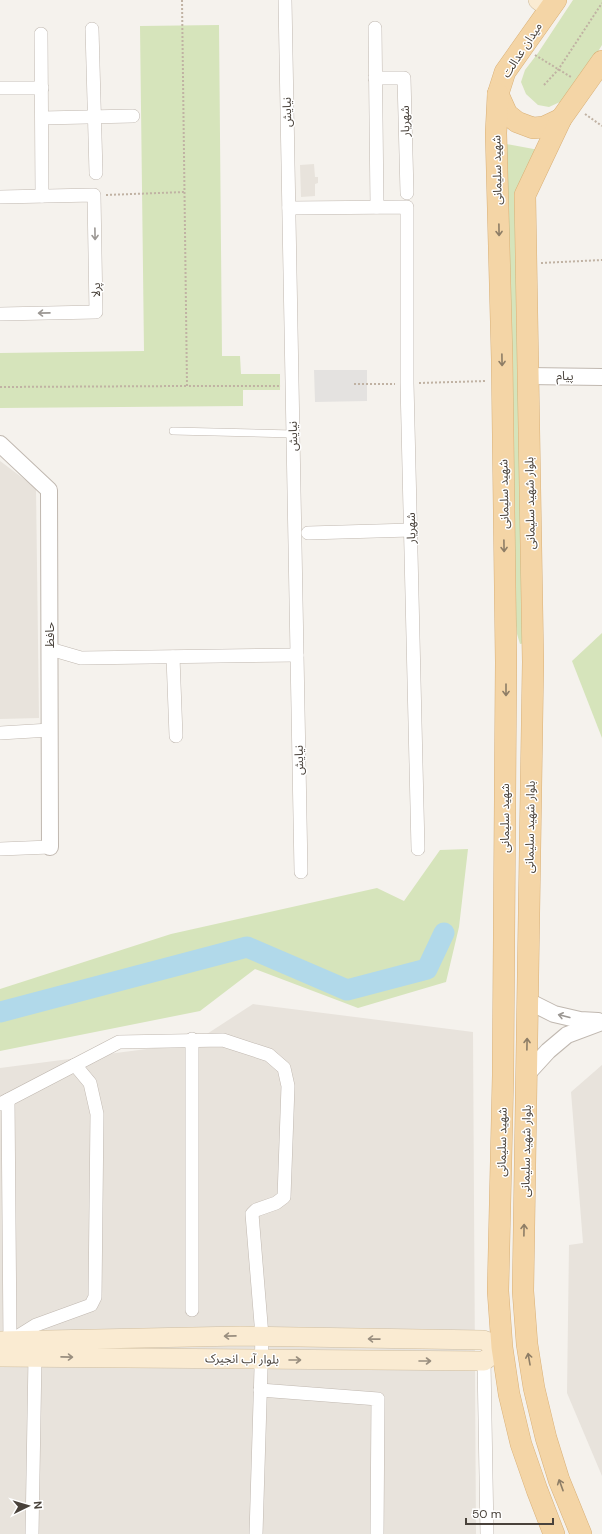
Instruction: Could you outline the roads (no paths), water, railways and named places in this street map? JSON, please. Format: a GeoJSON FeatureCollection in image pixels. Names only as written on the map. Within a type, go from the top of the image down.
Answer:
{"type":"FeatureCollection","features":[{"type":"Feature","properties":{"kind":"main road","name":"میدان عدالت"},"geometry":{"type":"LineString","coordinates":[[498,94],[505,72],[523,47],[548,3]]}},
{"type":"Feature","properties":{"kind":"main road"},"geometry":{"type":"LineString","coordinates":[[498,94],[507,114],[517,122],[533,128],[544,127],[566,112],[602,61]]}},
{"type":"Feature","properties":{"kind":"main road","name":"شهید سلیمانی"},"geometry":{"type":"LineString","coordinates":[[498,94],[496,134],[502,381],[506,662],[503,1075],[498,1291],[502,1347],[509,1394],[521,1444],[554,1534]]}},
{"type":"Feature","properties":{"kind":"main road","name":"بلوار شهید سلیمانی"},"geometry":{"type":"LineString","coordinates":[[566,112],[525,195],[533,662],[524,1291],[527,1344],[534,1388],[546,1438],[559,1480],[581,1534]]}},
{"type":"Feature","properties":{"kind":"main road"},"geometry":{"type":"LineString","coordinates":[[506,662],[533,662]]}},
{"type":"Feature","properties":{"kind":"main road","name":"بلوار آب انجیرک"},"geometry":{"type":"LineString","coordinates":[[5,1341],[262,1336],[477,1340],[502,1347]]}},
{"type":"Feature","properties":{"kind":"main road"},"geometry":{"type":"LineString","coordinates":[[477,1340],[478,1361],[502,1347]]}},
{"type":"Feature","properties":{"kind":"main road","name":"بلوار آب انجیرک"},"geometry":{"type":"LineString","coordinates":[[0,1357],[478,1361]]}},
{"type":"Feature","properties":{"kind":"street","name":"نیایش"},"geometry":{"type":"LineString","coordinates":[[285,0],[301,872]]}},
{"type":"Feature","properties":{"kind":"street"},"geometry":{"type":"LineString","coordinates":[[289,208],[377,207],[375,28]]}},
{"type":"Feature","properties":{"kind":"street"},"geometry":{"type":"LineString","coordinates":[[92,29],[96,173]]}},
{"type":"Feature","properties":{"kind":"street"},"geometry":{"type":"LineString","coordinates":[[0,197],[42,196],[42,34]]}},
{"type":"Feature","properties":{"kind":"street","name":"شهریار"},"geometry":{"type":"LineString","coordinates":[[375,78],[404,78],[407,193]]}},
{"type":"Feature","properties":{"kind":"street"},"geometry":{"type":"LineString","coordinates":[[0,88],[42,88]]}},
{"type":"Feature","properties":{"kind":"street"},"geometry":{"type":"LineString","coordinates":[[42,118],[133,116]]}},
{"type":"Feature","properties":{"kind":"street","name":"پرلا"},"geometry":{"type":"LineString","coordinates":[[0,314],[96,312],[94,195],[42,196]]}},
{"type":"Feature","properties":{"kind":"street","name":"شهریار"},"geometry":{"type":"LineString","coordinates":[[377,207],[406,207],[407,383],[418,849]]}},
{"type":"Feature","properties":{"kind":"street","name":"پیام"},"geometry":{"type":"LineString","coordinates":[[528,376],[602,376]]}},
{"type":"Feature","properties":{"kind":"street","name":"حافظ"},"geometry":{"type":"LineString","coordinates":[[0,444],[49,490],[50,847]]}},
{"type":"Feature","properties":{"kind":"street"},"geometry":{"type":"LineString","coordinates":[[308,533],[411,530]]}},
{"type":"Feature","properties":{"kind":"street"},"geometry":{"type":"LineString","coordinates":[[50,649],[81,658],[297,655]]}},
{"type":"Feature","properties":{"kind":"street"},"geometry":{"type":"LineString","coordinates":[[173,657],[176,736]]}},
{"type":"Feature","properties":{"kind":"street"},"geometry":{"type":"LineString","coordinates":[[0,733],[50,730]]}},
{"type":"Feature","properties":{"kind":"street"},"geometry":{"type":"LineString","coordinates":[[0,849],[50,847]]}},
{"type":"Feature","properties":{"kind":"street"},"geometry":{"type":"LineString","coordinates":[[528,1001],[554,1014],[580,1020],[602,1022]]}},
{"type":"Feature","properties":{"kind":"street"},"geometry":{"type":"LineString","coordinates":[[527,1074],[548,1051],[567,1034],[602,1022]]}},
{"type":"Feature","properties":{"kind":"street"},"geometry":{"type":"LineString","coordinates":[[75,1065],[90,1083],[97,1114],[95,1297],[91,1305],[36,1325],[5,1341],[4,1102],[119,1042],[192,1039],[223,1040],[269,1055],[284,1068],[288,1086],[284,1196],[276,1203],[256,1210],[252,1214],[262,1336],[256,1534]]}},
{"type":"Feature","properties":{"kind":"street"},"geometry":{"type":"LineString","coordinates":[[192,1039],[192,1310]]}},
{"type":"Feature","properties":{"kind":"street"},"geometry":{"type":"LineString","coordinates":[[32,1534],[35,1357]]}},
{"type":"Feature","properties":{"kind":"street"},"geometry":{"type":"LineString","coordinates":[[478,1361],[487,1534]]}},
{"type":"Feature","properties":{"kind":"street"},"geometry":{"type":"LineString","coordinates":[[260,1390],[378,1399],[377,1534]]}},
{"type":"Feature","properties":{"kind":"lane"},"geometry":{"type":"LineString","coordinates":[[173,431],[293,434]]}},
{"type":"Feature","properties":{"kind":"waterway"},"geometry":{"type":"LineString","coordinates":[[0,1012],[247,947],[347,990],[427,969],[444,933]]}}]}
